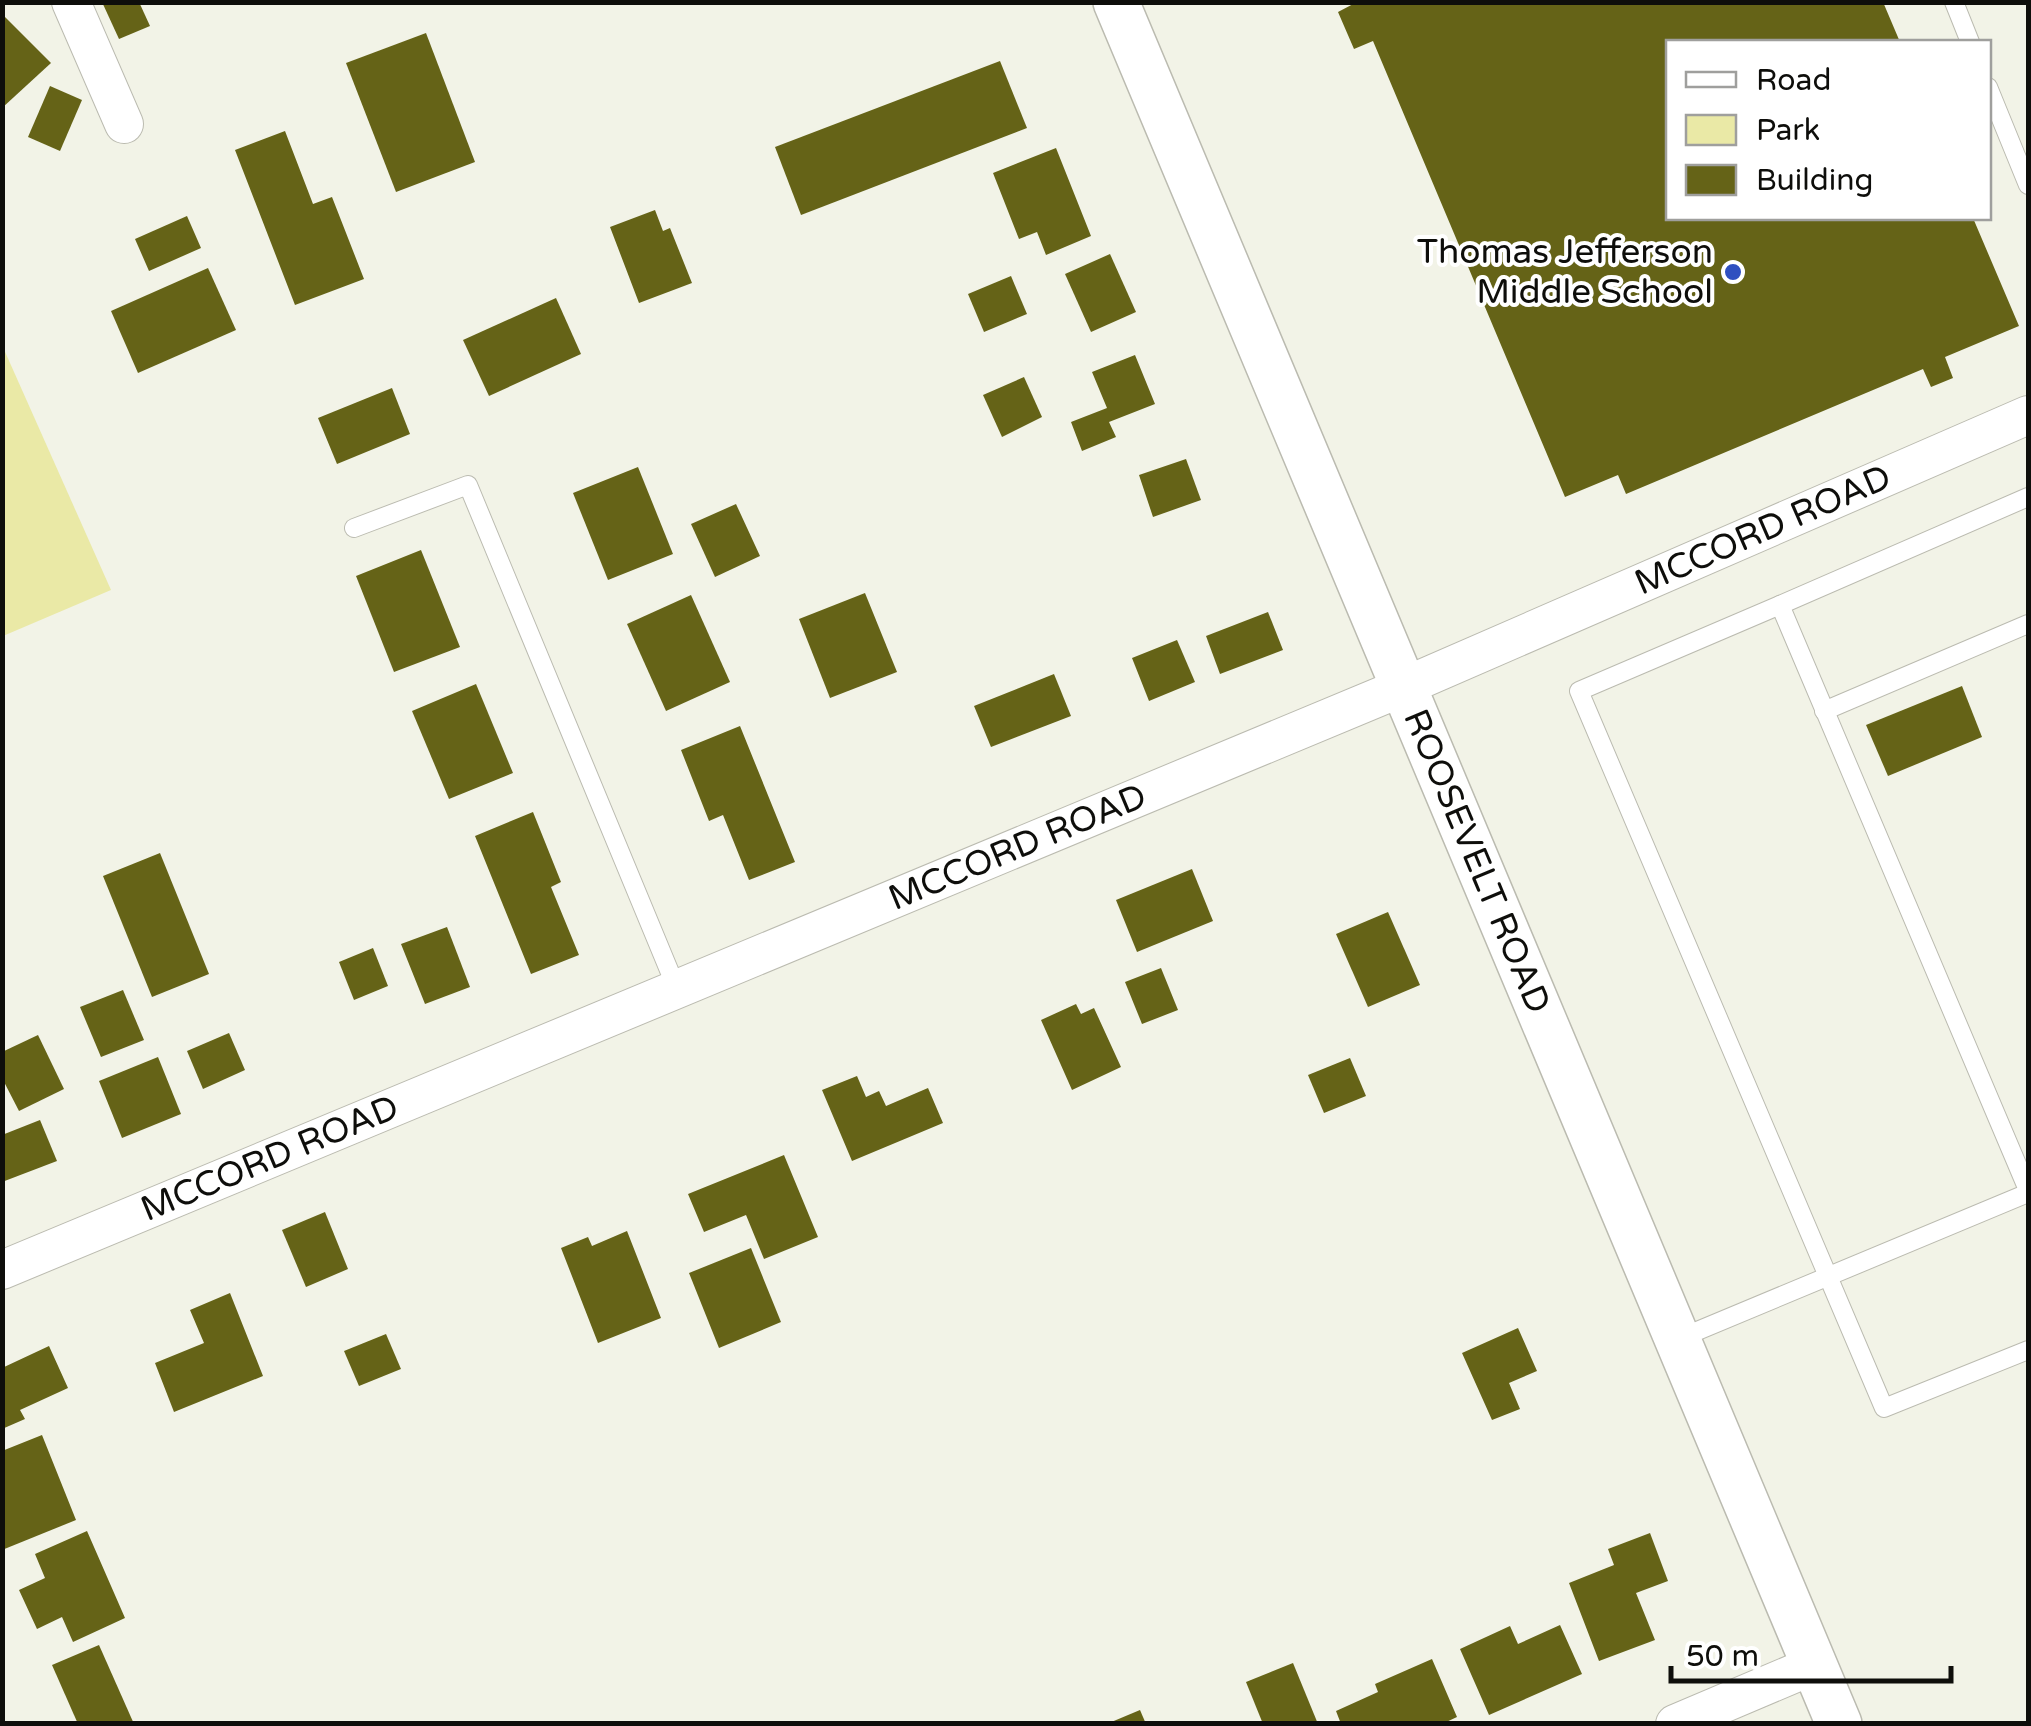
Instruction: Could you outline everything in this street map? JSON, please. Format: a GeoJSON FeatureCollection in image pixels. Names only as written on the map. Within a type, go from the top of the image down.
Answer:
{"type":"FeatureCollection","features":[{"type":"Feature","properties":{"kind":"street"},"geometry":{"type":"LineString","coordinates":[[71,2],[124,124]]}},
{"type":"Feature","properties":{"kind":"street","name":"ROOSEVELT ROAD"},"geometry":{"type":"LineString","coordinates":[[1116,2],[1839,1724]]}},
{"type":"Feature","properties":{"kind":"street","name":"MCCORD ROAD"},"geometry":{"type":"LineString","coordinates":[[2,1270],[1403,687],[2028,414]]}},
{"type":"Feature","properties":{"kind":"street"},"geometry":{"type":"LineString","coordinates":[[1675,1724],[1814,1665]]}},
{"type":"Feature","properties":{"kind":"lane"},"geometry":{"type":"LineString","coordinates":[[1954,2],[1969,40]]}},
{"type":"Feature","properties":{"kind":"lane"},"geometry":{"type":"LineString","coordinates":[[1991,95],[2028,185]]}},
{"type":"Feature","properties":{"kind":"lane"},"geometry":{"type":"LineString","coordinates":[[354,528],[468,485],[676,987]]}},
{"type":"Feature","properties":{"kind":"lane"},"geometry":{"type":"LineString","coordinates":[[2028,497],[1579,690],[1884,1408],[2028,1350]]}},
{"type":"Feature","properties":{"kind":"lane"},"geometry":{"type":"LineString","coordinates":[[1678,1340],[2028,1192],[1780,604]]}},
{"type":"Feature","properties":{"kind":"lane"},"geometry":{"type":"LineString","coordinates":[[1824,711],[2028,624]]}},
{"type":"Feature","properties":{"kind":"green space"},"geometry":{"type":"Polygon","coordinates":[[[2,345],[111,590],[3,636],[2,636],[2,345]]]}},
{"type":"Feature","properties":{"kind":"building"},"geometry":{"type":"Polygon","coordinates":[[[102,2],[139,2],[150,26],[119,39],[102,2]]]}},
{"type":"Feature","properties":{"kind":"building","name":"Thomas Jefferson Middle School"},"geometry":{"type":"Polygon","coordinates":[[[1357,2],[1883,2],[1899,40],[1666,40],[1666,220],[1974,220],[2019,326],[1945,357],[1953,378],[1931,387],[1923,369],[1626,494],[1618,475],[1565,497],[1373,41],[1354,49],[1338,12],[1357,2]]]}},
{"type":"Feature","properties":{"kind":"building"},"geometry":{"type":"Polygon","coordinates":[[[2,14],[51,63],[2,108],[2,14]]]}},
{"type":"Feature","properties":{"kind":"building"},"geometry":{"type":"Polygon","coordinates":[[[426,33],[475,162],[396,192],[346,63],[426,33]]]}},
{"type":"Feature","properties":{"kind":"building"},"geometry":{"type":"Polygon","coordinates":[[[1000,61],[1027,128],[801,215],[775,147],[1000,61]]]}},
{"type":"Feature","properties":{"kind":"building"},"geometry":{"type":"Polygon","coordinates":[[[50,86],[82,100],[60,151],[28,137],[50,86]]]}},
{"type":"Feature","properties":{"kind":"building"},"geometry":{"type":"Polygon","coordinates":[[[285,131],[313,204],[332,197],[364,279],[295,305],[235,150],[285,131]]]}},
{"type":"Feature","properties":{"kind":"building"},"geometry":{"type":"Polygon","coordinates":[[[1056,148],[1091,236],[1046,255],[1037,232],[1019,239],[993,173],[1056,148]]]}},
{"type":"Feature","properties":{"kind":"building"},"geometry":{"type":"Polygon","coordinates":[[[655,210],[663,231],[670,228],[692,283],[639,303],[610,227],[655,210]]]}},
{"type":"Feature","properties":{"kind":"building"},"geometry":{"type":"Polygon","coordinates":[[[187,216],[201,248],[149,271],[135,239],[187,216]]]}},
{"type":"Feature","properties":{"kind":"building"},"geometry":{"type":"Polygon","coordinates":[[[1110,254],[1136,312],[1091,332],[1065,274],[1110,254]]]}},
{"type":"Feature","properties":{"kind":"building"},"geometry":{"type":"Polygon","coordinates":[[[208,268],[236,330],[138,373],[111,311],[208,268]]]}},
{"type":"Feature","properties":{"kind":"building"},"geometry":{"type":"Polygon","coordinates":[[[1011,276],[1027,314],[984,332],[968,294],[1011,276]]]}},
{"type":"Feature","properties":{"kind":"building"},"geometry":{"type":"Polygon","coordinates":[[[556,298],[581,354],[489,396],[463,340],[556,298]]]}},
{"type":"Feature","properties":{"kind":"building"},"geometry":{"type":"Polygon","coordinates":[[[1135,355],[1155,404],[1109,422],[1116,437],[1082,451],[1071,422],[1107,408],[1092,372],[1135,355]]]}},
{"type":"Feature","properties":{"kind":"building"},"geometry":{"type":"Polygon","coordinates":[[[1024,377],[1042,417],[1002,437],[983,395],[1024,377]]]}},
{"type":"Feature","properties":{"kind":"building"},"geometry":{"type":"Polygon","coordinates":[[[392,388],[410,434],[337,464],[318,418],[392,388]]]}},
{"type":"Feature","properties":{"kind":"building"},"geometry":{"type":"Polygon","coordinates":[[[1186,459],[1201,500],[1153,517],[1139,475],[1186,459]]]}},
{"type":"Feature","properties":{"kind":"building"},"geometry":{"type":"Polygon","coordinates":[[[638,467],[673,554],[608,580],[573,493],[638,467]]]}},
{"type":"Feature","properties":{"kind":"building"},"geometry":{"type":"Polygon","coordinates":[[[736,504],[760,556],[715,577],[691,524],[736,504]]]}},
{"type":"Feature","properties":{"kind":"building"},"geometry":{"type":"Polygon","coordinates":[[[421,550],[460,647],[394,672],[356,576],[421,550]]]}},
{"type":"Feature","properties":{"kind":"building"},"geometry":{"type":"Polygon","coordinates":[[[865,593],[897,672],[830,698],[799,619],[865,593]]]}},
{"type":"Feature","properties":{"kind":"building"},"geometry":{"type":"Polygon","coordinates":[[[691,595],[730,682],[666,711],[627,624],[691,595]]]}},
{"type":"Feature","properties":{"kind":"building"},"geometry":{"type":"Polygon","coordinates":[[[1268,612],[1283,650],[1220,674],[1206,636],[1268,612]]]}},
{"type":"Feature","properties":{"kind":"building"},"geometry":{"type":"Polygon","coordinates":[[[1177,640],[1195,682],[1149,701],[1132,658],[1177,640]]]}},
{"type":"Feature","properties":{"kind":"building"},"geometry":{"type":"Polygon","coordinates":[[[1054,674],[1071,716],[991,747],[974,706],[1054,674]]]}},
{"type":"Feature","properties":{"kind":"building"},"geometry":{"type":"Polygon","coordinates":[[[476,684],[513,773],[449,799],[412,711],[476,684]]]}},
{"type":"Feature","properties":{"kind":"building"},"geometry":{"type":"Polygon","coordinates":[[[1962,686],[1982,737],[1888,776],[1866,725],[1962,686]]]}},
{"type":"Feature","properties":{"kind":"building"},"geometry":{"type":"Polygon","coordinates":[[[740,726],[795,862],[749,880],[723,815],[709,821],[681,750],[740,726]]]}},
{"type":"Feature","properties":{"kind":"building"},"geometry":{"type":"Polygon","coordinates":[[[533,812],[561,882],[551,887],[579,955],[531,974],[475,836],[533,812]]]}},
{"type":"Feature","properties":{"kind":"building"},"geometry":{"type":"Polygon","coordinates":[[[160,853],[209,974],[152,997],[103,876],[160,853]]]}},
{"type":"Feature","properties":{"kind":"building"},"geometry":{"type":"Polygon","coordinates":[[[1192,869],[1213,921],[1137,952],[1116,900],[1192,869]]]}},
{"type":"Feature","properties":{"kind":"building"},"geometry":{"type":"Polygon","coordinates":[[[1388,912],[1420,985],[1368,1007],[1336,934],[1388,912]]]}},
{"type":"Feature","properties":{"kind":"building"},"geometry":{"type":"Polygon","coordinates":[[[447,927],[470,987],[425,1004],[401,944],[447,927]]]}},
{"type":"Feature","properties":{"kind":"building"},"geometry":{"type":"Polygon","coordinates":[[[373,948],[388,986],[354,1000],[339,962],[373,948]]]}},
{"type":"Feature","properties":{"kind":"building"},"geometry":{"type":"Polygon","coordinates":[[[1161,968],[1178,1010],[1142,1024],[1125,982],[1161,968]]]}},
{"type":"Feature","properties":{"kind":"building"},"geometry":{"type":"Polygon","coordinates":[[[123,990],[144,1040],[101,1057],[80,1007],[123,990]]]}},
{"type":"Feature","properties":{"kind":"building"},"geometry":{"type":"Polygon","coordinates":[[[1076,1004],[1081,1014],[1094,1008],[1121,1067],[1072,1090],[1041,1020],[1076,1004]]]}},
{"type":"Feature","properties":{"kind":"building"},"geometry":{"type":"Polygon","coordinates":[[[229,1033],[245,1070],[203,1089],[187,1051],[229,1033]]]}},
{"type":"Feature","properties":{"kind":"building"},"geometry":{"type":"Polygon","coordinates":[[[38,1035],[64,1089],[19,1111],[2,1078],[2,1052],[38,1035]]]}},
{"type":"Feature","properties":{"kind":"building"},"geometry":{"type":"Polygon","coordinates":[[[158,1057],[181,1114],[122,1138],[99,1081],[158,1057]]]}},
{"type":"Feature","properties":{"kind":"building"},"geometry":{"type":"Polygon","coordinates":[[[1350,1058],[1366,1096],[1324,1113],[1308,1075],[1350,1058]]]}},
{"type":"Feature","properties":{"kind":"building"},"geometry":{"type":"Polygon","coordinates":[[[857,1076],[866,1097],[879,1091],[886,1106],[928,1088],[943,1123],[852,1161],[822,1090],[857,1076]]]}},
{"type":"Feature","properties":{"kind":"building"},"geometry":{"type":"Polygon","coordinates":[[[40,1120],[57,1161],[2,1182],[2,1135],[40,1120]]]}},
{"type":"Feature","properties":{"kind":"building"},"geometry":{"type":"Polygon","coordinates":[[[784,1155],[818,1237],[764,1259],[746,1215],[704,1232],[688,1194],[784,1155]]]}},
{"type":"Feature","properties":{"kind":"building"},"geometry":{"type":"Polygon","coordinates":[[[325,1212],[348,1269],[306,1287],[282,1230],[325,1212]]]}},
{"type":"Feature","properties":{"kind":"building"},"geometry":{"type":"Polygon","coordinates":[[[627,1231],[661,1318],[598,1343],[561,1248],[588,1237],[592,1246],[627,1231]]]}},
{"type":"Feature","properties":{"kind":"building"},"geometry":{"type":"Polygon","coordinates":[[[751,1248],[781,1322],[719,1348],[689,1273],[751,1248]]]}},
{"type":"Feature","properties":{"kind":"building"},"geometry":{"type":"Polygon","coordinates":[[[230,1293],[263,1376],[174,1412],[155,1363],[204,1343],[190,1310],[230,1293]]]}},
{"type":"Feature","properties":{"kind":"building"},"geometry":{"type":"Polygon","coordinates":[[[1518,1328],[1537,1371],[1509,1383],[1520,1409],[1492,1420],[1462,1353],[1518,1328]]]}},
{"type":"Feature","properties":{"kind":"building"},"geometry":{"type":"Polygon","coordinates":[[[386,1334],[401,1369],[359,1386],[344,1351],[386,1334]]]}},
{"type":"Feature","properties":{"kind":"building"},"geometry":{"type":"Polygon","coordinates":[[[49,1346],[68,1388],[20,1410],[25,1419],[2,1429],[2,1368],[49,1346]]]}},
{"type":"Feature","properties":{"kind":"building"},"geometry":{"type":"Polygon","coordinates":[[[42,1435],[76,1520],[2,1550],[2,1451],[42,1435]]]}},
{"type":"Feature","properties":{"kind":"building"},"geometry":{"type":"Polygon","coordinates":[[[87,1531],[125,1618],[73,1642],[62,1617],[37,1629],[19,1590],[45,1578],[35,1554],[87,1531]]]}},
{"type":"Feature","properties":{"kind":"building"},"geometry":{"type":"Polygon","coordinates":[[[1650,1533],[1668,1581],[1636,1593],[1655,1640],[1599,1661],[1569,1583],[1614,1565],[1608,1549],[1650,1533]]]}},
{"type":"Feature","properties":{"kind":"building"},"geometry":{"type":"Polygon","coordinates":[[[1560,1625],[1582,1674],[1489,1715],[1460,1649],[1510,1626],[1518,1644],[1560,1625]]]}},
{"type":"Feature","properties":{"kind":"building"},"geometry":{"type":"Polygon","coordinates":[[[99,1645],[134,1724],[78,1724],[52,1665],[99,1645]]]}},
{"type":"Feature","properties":{"kind":"building"},"geometry":{"type":"Polygon","coordinates":[[[1432,1659],[1457,1717],[1442,1724],[1341,1724],[1336,1711],[1378,1692],[1375,1684],[1432,1659]]]}},
{"type":"Feature","properties":{"kind":"building"},"geometry":{"type":"Polygon","coordinates":[[[1293,1663],[1318,1724],[1263,1724],[1246,1682],[1293,1663]]]}},
{"type":"Feature","properties":{"kind":"building"},"geometry":{"type":"Polygon","coordinates":[[[1140,1710],[1146,1724],[1109,1724],[1109,1723],[1140,1710]]]}},
{"type":"Feature","properties":{"kind":"place","name":"Thomas Jefferson Middle School"},"geometry":{"type":"Point","coordinates":[1733,272]}}]}
